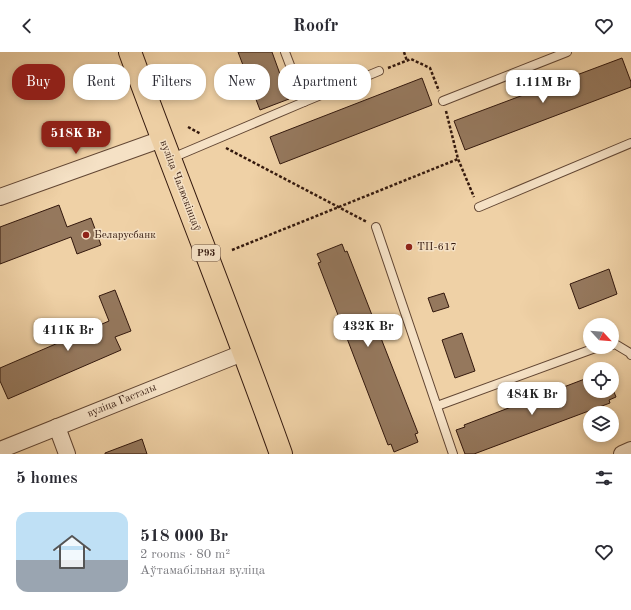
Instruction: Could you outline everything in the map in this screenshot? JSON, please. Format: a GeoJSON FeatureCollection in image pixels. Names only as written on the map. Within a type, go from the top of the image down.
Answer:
{"type":"FeatureCollection","features":[{"type":"Feature","properties":{"kind":"main road","name":"вуліца Чалюскінцаў"},"geometry":{"type":"LineString","coordinates":[[130,52],[169,159],[245,352],[281,454]]}},
{"type":"Feature","properties":{"kind":"street"},"geometry":{"type":"LineString","coordinates":[[0,197],[162,139]]}},
{"type":"Feature","properties":{"kind":"street","name":"вуліца Гастэлы"},"geometry":{"type":"LineString","coordinates":[[0,450],[245,352]]}},
{"type":"Feature","properties":{"kind":"street"},"geometry":{"type":"LineString","coordinates":[[56,427],[67,454]]}},
{"type":"Feature","properties":{"kind":"street"},"geometry":{"type":"LineString","coordinates":[[622,454],[631,450]]}},
{"type":"Feature","properties":{"kind":"lane"},"geometry":{"type":"LineString","coordinates":[[285,52],[304,102]]}},
{"type":"Feature","properties":{"kind":"lane"},"geometry":{"type":"LineString","coordinates":[[443,101],[567,52]]}},
{"type":"Feature","properties":{"kind":"lane"},"geometry":{"type":"LineString","coordinates":[[169,159],[379,71]]}},
{"type":"Feature","properties":{"kind":"lane"},"geometry":{"type":"LineString","coordinates":[[479,207],[631,143]]}},
{"type":"Feature","properties":{"kind":"lane"},"geometry":{"type":"LineString","coordinates":[[376,227],[453,454]]}},
{"type":"Feature","properties":{"kind":"lane"},"geometry":{"type":"LineString","coordinates":[[619,346],[631,355]]}},
{"type":"Feature","properties":{"kind":"lane"},"geometry":{"type":"LineString","coordinates":[[437,406],[583,352]]}},
{"type":"Feature","properties":{"kind":"path"},"geometry":{"type":"LineString","coordinates":[[404,52],[407,61]]}},
{"type":"Feature","properties":{"kind":"path"},"geometry":{"type":"LineString","coordinates":[[379,71],[411,59],[430,68],[443,101],[458,159],[479,207]]}},
{"type":"Feature","properties":{"kind":"path"},"geometry":{"type":"LineString","coordinates":[[188,127],[376,227]]}},
{"type":"Feature","properties":{"kind":"path"},"geometry":{"type":"LineString","coordinates":[[232,250],[458,159]]}},
{"type":"Feature","properties":{"kind":"building"},"geometry":{"type":"Polygon","coordinates":[[[238,52],[272,52],[278,69],[278,100],[286,100],[260,110],[256,100],[270,100],[270,64],[243,64],[238,52]]]}},
{"type":"Feature","properties":{"kind":"building"},"geometry":{"type":"Polygon","coordinates":[[[622,58],[631,82],[631,87],[465,150],[454,121],[622,58]]]}},
{"type":"Feature","properties":{"kind":"building"},"geometry":{"type":"Polygon","coordinates":[[[422,78],[432,105],[280,164],[270,137],[365,100],[371,100],[371,98],[422,78]]]}},
{"type":"Feature","properties":{"kind":"building"},"geometry":{"type":"Polygon","coordinates":[[[59,205],[67,227],[91,218],[101,245],[77,254],[71,237],[0,264],[0,227],[59,205]]]}},
{"type":"Feature","properties":{"kind":"building"},"geometry":{"type":"Polygon","coordinates":[[[342,244],[345,252],[347,251],[418,433],[415,434],[418,442],[394,452],[391,444],[388,445],[318,263],[321,262],[317,254],[342,244]]]}},
{"type":"Feature","properties":{"kind":"building"},"geometry":{"type":"Polygon","coordinates":[[[609,269],[617,294],[579,309],[570,284],[609,269]]]}},
{"type":"Feature","properties":{"kind":"building"},"geometry":{"type":"Polygon","coordinates":[[[115,290],[131,331],[115,337],[121,350],[8,399],[0,381],[0,368],[109,321],[99,296],[115,290]]]}},
{"type":"Feature","properties":{"kind":"building"},"geometry":{"type":"Polygon","coordinates":[[[444,293],[449,307],[433,312],[428,298],[444,293]]]}},
{"type":"Feature","properties":{"kind":"building"},"geometry":{"type":"Polygon","coordinates":[[[462,333],[475,371],[455,378],[442,340],[462,333]]]}},
{"type":"Feature","properties":{"kind":"building"},"geometry":{"type":"Polygon","coordinates":[[[583,380],[583,398],[614,398],[609,400],[610,403],[602,406],[583,406],[583,413],[474,454],[465,454],[456,430],[465,427],[464,425],[583,380]]]}},
{"type":"Feature","properties":{"kind":"building"},"geometry":{"type":"Polygon","coordinates":[[[142,439],[147,454],[105,454],[105,453],[142,439]]]}},
{"type":"Feature","properties":{"kind":"place","name":"Беларусбанк"},"geometry":{"type":"Point","coordinates":[86,235]}},
{"type":"Feature","properties":{"kind":"place","name":"ТП-617"},"geometry":{"type":"Point","coordinates":[409,247]}}]}
